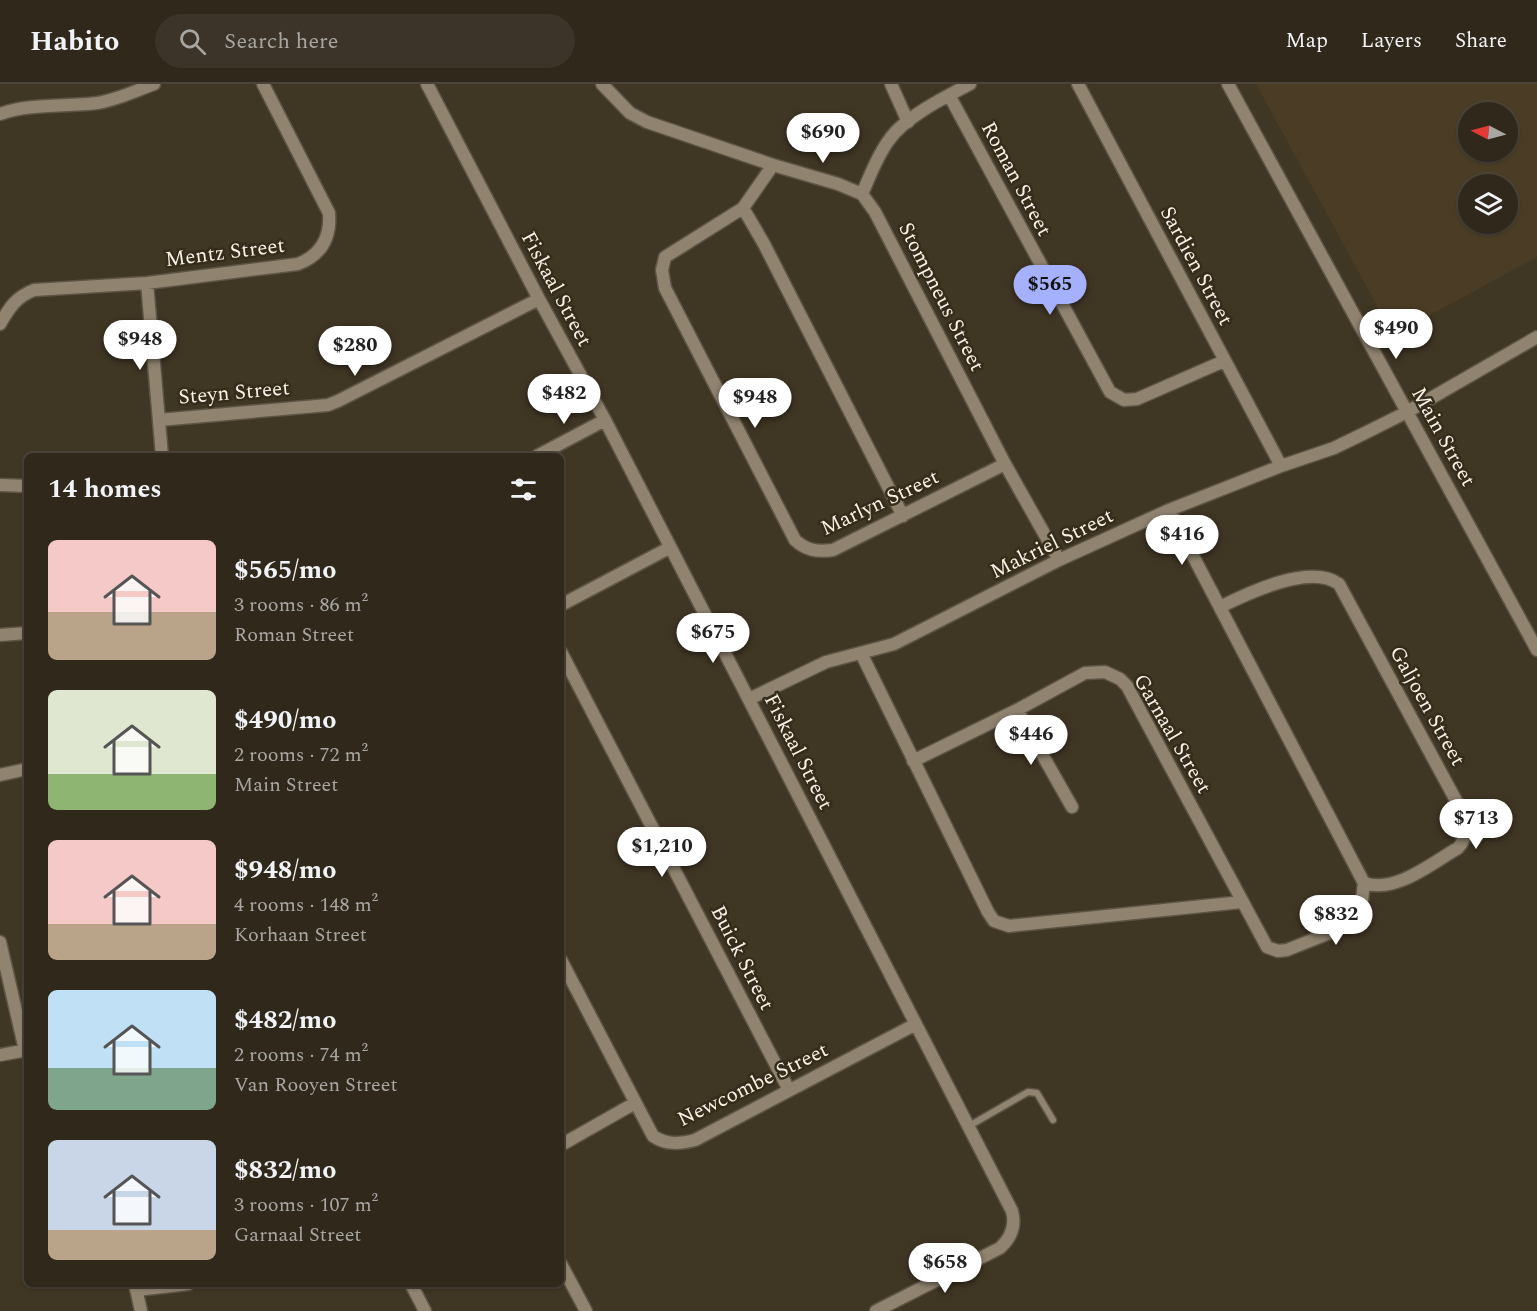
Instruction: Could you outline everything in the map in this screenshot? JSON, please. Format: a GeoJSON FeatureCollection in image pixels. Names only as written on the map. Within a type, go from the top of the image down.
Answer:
{"type":"FeatureCollection","features":[{"type":"Feature","properties":{"kind":"street"},"geometry":{"type":"LineString","coordinates":[[0,114],[27,107],[98,103],[154,84]]}},
{"type":"Feature","properties":{"kind":"street","name":"Mentz Street"},"geometry":{"type":"LineString","coordinates":[[0,324],[11,304],[19,297],[34,290],[147,283],[298,264],[314,255],[326,240],[329,213],[263,84]]}},
{"type":"Feature","properties":{"kind":"street","name":"Fiskaal Street"},"geometry":{"type":"LineString","coordinates":[[427,84],[605,420],[1013,1215],[1012,1232],[1000,1248],[899,1306]]}},
{"type":"Feature","properties":{"kind":"street"},"geometry":{"type":"LineString","coordinates":[[602,84],[630,113],[647,122],[773,165],[838,184],[862,194],[890,138],[908,122],[970,84]]}},
{"type":"Feature","properties":{"kind":"street"},"geometry":{"type":"LineString","coordinates":[[891,84],[908,122]]}},
{"type":"Feature","properties":{"kind":"street","name":"Sardien Street"},"geometry":{"type":"LineString","coordinates":[[1077,84],[1281,466]]}},
{"type":"Feature","properties":{"kind":"street","name":"Main Street"},"geometry":{"type":"LineString","coordinates":[[1228,84],[1537,650]]}},
{"type":"Feature","properties":{"kind":"street","name":"Roman Street"},"geometry":{"type":"LineString","coordinates":[[949,95],[1110,392],[1124,400],[1137,399],[1224,361]]}},
{"type":"Feature","properties":{"kind":"street","name":"Marlyn Street"},"geometry":{"type":"LineString","coordinates":[[773,165],[743,208],[665,257],[662,270],[665,288],[795,540],[814,551],[833,550],[1005,464]]}},
{"type":"Feature","properties":{"kind":"street","name":"Stompneus Street"},"geometry":{"type":"LineString","coordinates":[[862,194],[875,212],[1005,464],[1059,560]]}},
{"type":"Feature","properties":{"kind":"street"},"geometry":{"type":"LineString","coordinates":[[743,208],[764,244],[903,516]]}},
{"type":"Feature","properties":{"kind":"street"},"geometry":{"type":"LineString","coordinates":[[147,283],[162,453]]}},
{"type":"Feature","properties":{"kind":"street","name":"Steyn Street"},"geometry":{"type":"LineString","coordinates":[[159,420],[328,405],[539,299]]}},
{"type":"Feature","properties":{"kind":"street","name":"Makriel Street"},"geometry":{"type":"LineString","coordinates":[[749,699],[813,667],[894,644],[1059,560],[1169,510],[1334,448],[1407,412],[1537,337]]}},
{"type":"Feature","properties":{"kind":"street"},"geometry":{"type":"LineString","coordinates":[[543,453],[605,420]]}},
{"type":"Feature","properties":{"kind":"street"},"geometry":{"type":"LineString","coordinates":[[0,485],[24,486]]}},
{"type":"Feature","properties":{"kind":"street"},"geometry":{"type":"LineString","coordinates":[[1169,510],[1364,883]]}},
{"type":"Feature","properties":{"kind":"street"},"geometry":{"type":"LineString","coordinates":[[564,603],[669,548]]}},
{"type":"Feature","properties":{"kind":"street","name":"Galjoen Street"},"geometry":{"type":"LineString","coordinates":[[1220,607],[1248,594],[1303,577],[1324,578],[1339,584],[1459,806],[1466,829],[1463,843],[1458,848],[1400,881],[1379,886],[1364,883]]}},
{"type":"Feature","properties":{"kind":"street"},"geometry":{"type":"LineString","coordinates":[[0,634],[24,633]]}},
{"type":"Feature","properties":{"kind":"street"},"geometry":{"type":"LineString","coordinates":[[861,652],[994,921],[1009,926],[1242,902]]}},
{"type":"Feature","properties":{"kind":"street","name":"Buick Street"},"geometry":{"type":"LineString","coordinates":[[564,658],[789,1090]]}},
{"type":"Feature","properties":{"kind":"street","name":"Garnaal Street"},"geometry":{"type":"LineString","coordinates":[[913,760],[1017,710],[1085,673],[1105,672],[1120,679],[1127,686],[1267,947],[1278,951],[1287,950],[1332,932],[1361,909],[1364,883]]}},
{"type":"Feature","properties":{"kind":"street"},"geometry":{"type":"LineString","coordinates":[[1017,710],[1072,807]]}},
{"type":"Feature","properties":{"kind":"street"},"geometry":{"type":"LineString","coordinates":[[0,775],[24,770]]}},
{"type":"Feature","properties":{"kind":"street"},"geometry":{"type":"LineString","coordinates":[[0,942],[24,1042]]}},
{"type":"Feature","properties":{"kind":"street","name":"Newcombe Street"},"geometry":{"type":"LineString","coordinates":[[564,966],[653,1136],[665,1142],[683,1143],[695,1140],[916,1024]]}},
{"type":"Feature","properties":{"kind":"street"},"geometry":{"type":"LineString","coordinates":[[0,1055],[24,1050]]}},
{"type":"Feature","properties":{"kind":"street"},"geometry":{"type":"LineString","coordinates":[[564,1143],[635,1104]]}},
{"type":"Feature","properties":{"kind":"street"},"geometry":{"type":"LineString","coordinates":[[564,1270],[586,1311]]}},
{"type":"Feature","properties":{"kind":"street"},"geometry":{"type":"LineString","coordinates":[[135,1287],[141,1311]]}},
{"type":"Feature","properties":{"kind":"street"},"geometry":{"type":"LineString","coordinates":[[413,1287],[425,1311]]}},
{"type":"Feature","properties":{"kind":"street"},"geometry":{"type":"LineString","coordinates":[[876,1311],[899,1306]]}},
{"type":"Feature","properties":{"kind":"lane"},"geometry":{"type":"LineString","coordinates":[[969,1126],[1028,1092],[1037,1093],[1053,1120]]}},
{"type":"Feature","properties":{"kind":"shaded area"},"geometry":{"type":"Polygon","coordinates":[[[1256,84],[1537,84],[1537,257],[1393,335],[1256,84]]]}}]}
